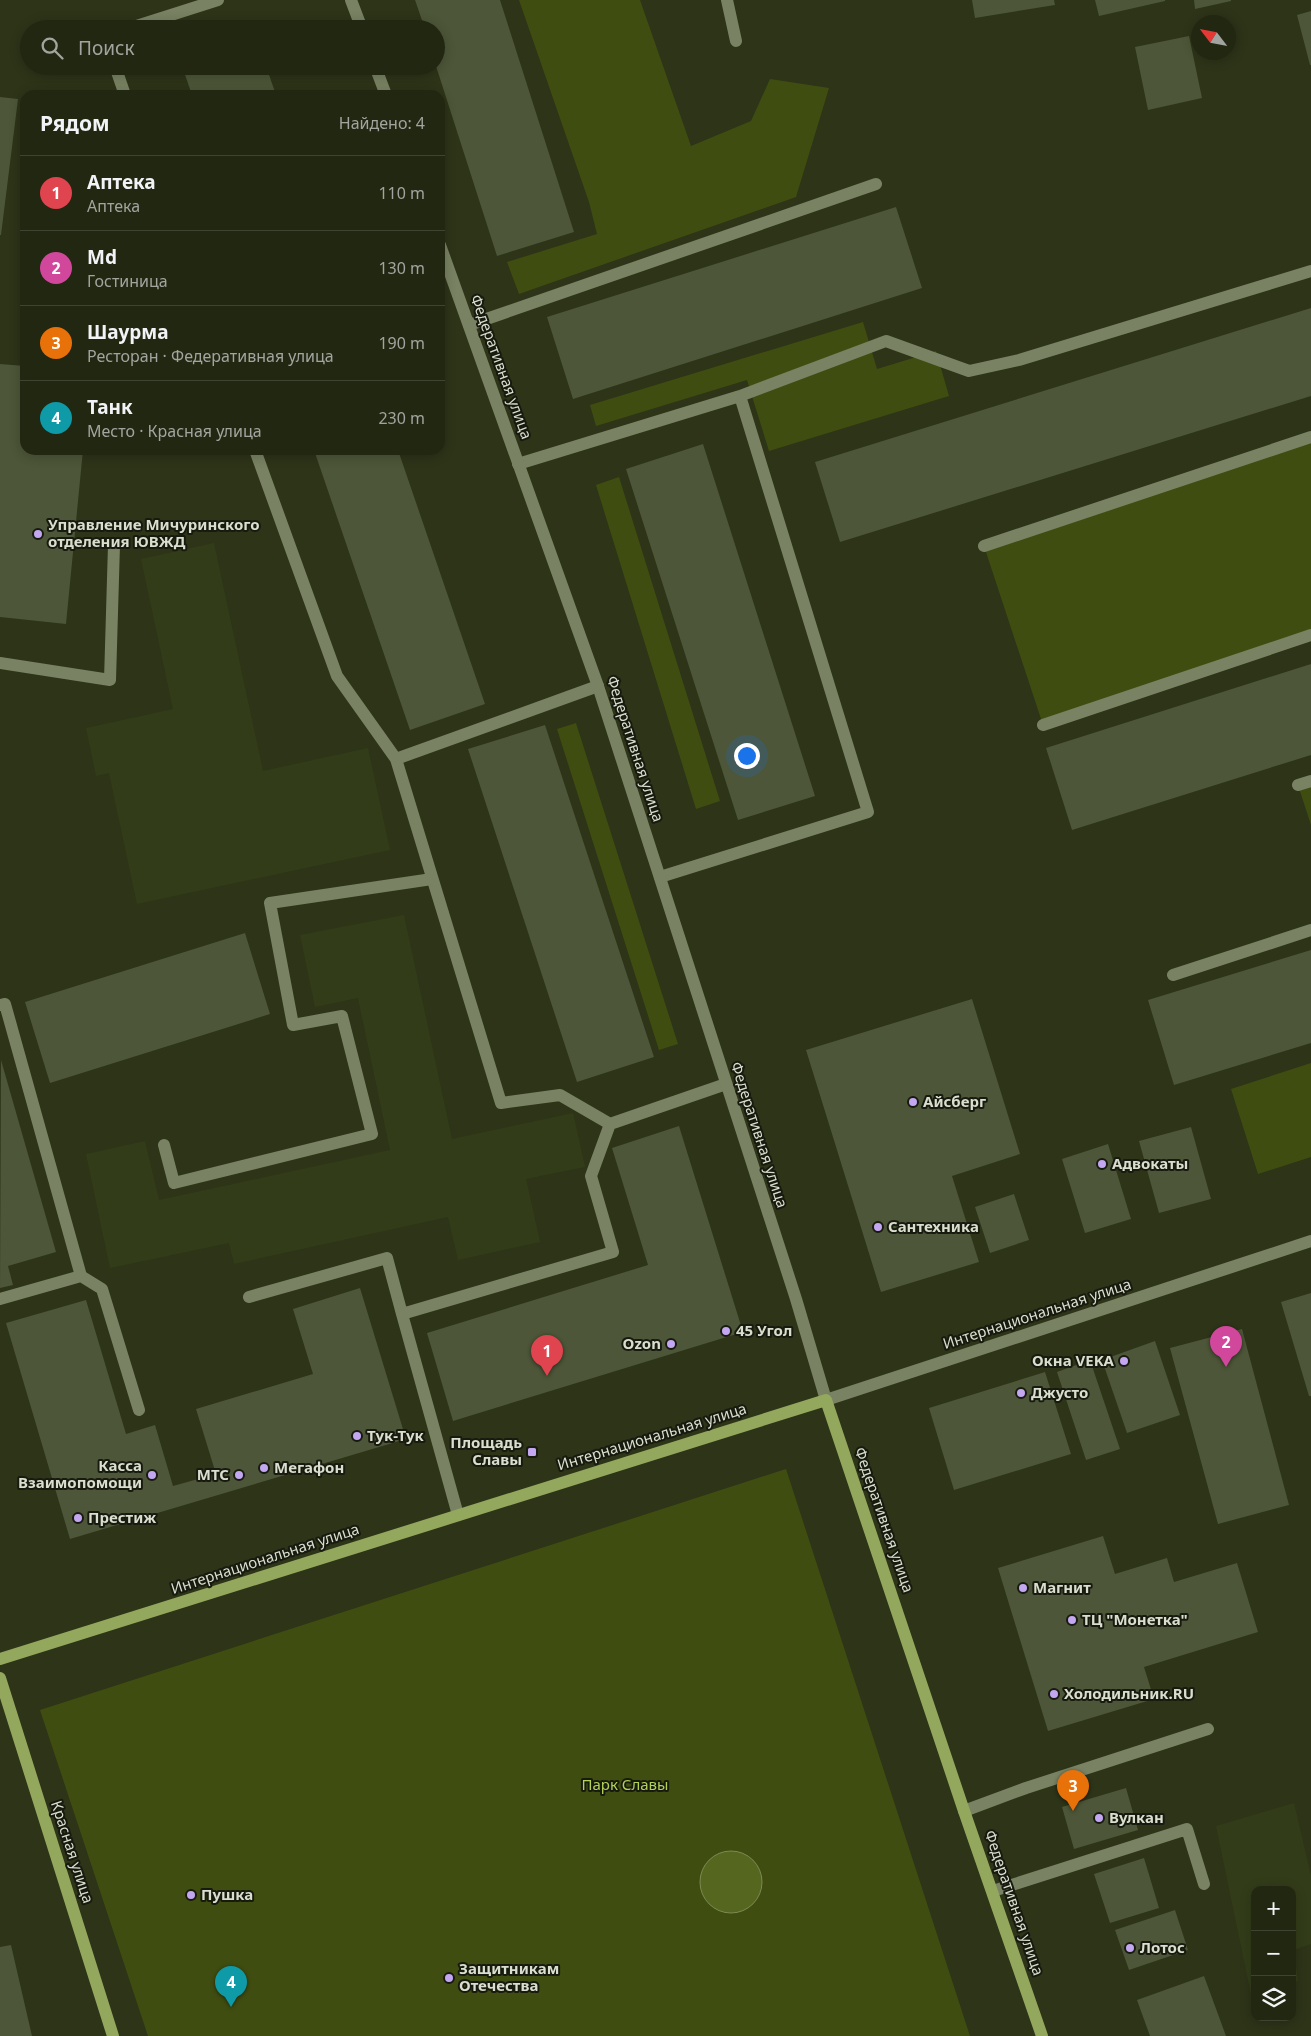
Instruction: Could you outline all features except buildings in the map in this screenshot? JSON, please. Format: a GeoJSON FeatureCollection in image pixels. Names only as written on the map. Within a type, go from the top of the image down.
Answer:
{"type":"FeatureCollection","features":[{"type":"Feature","properties":{"kind":"main road","name":"Интернациональная улица"},"geometry":{"type":"LineString","coordinates":[[0,1659],[826,1400]]}},
{"type":"Feature","properties":{"kind":"main road","name":"Федеративная улица"},"geometry":{"type":"LineString","coordinates":[[826,1400],[964,1811],[1042,2036]]}},
{"type":"Feature","properties":{"kind":"main road","name":"Красная улица"},"geometry":{"type":"LineString","coordinates":[[0,1678],[113,2036]]}},
{"type":"Feature","properties":{"kind":"street"},"geometry":{"type":"LineString","coordinates":[[155,20],[218,0]]}},
{"type":"Feature","properties":{"kind":"street"},"geometry":{"type":"LineString","coordinates":[[351,0],[359,20]]}},
{"type":"Feature","properties":{"kind":"street"},"geometry":{"type":"LineString","coordinates":[[727,0],[736,41]]}},
{"type":"Feature","properties":{"kind":"street"},"geometry":{"type":"LineString","coordinates":[[118,75],[123,90]]}},
{"type":"Feature","properties":{"kind":"street"},"geometry":{"type":"LineString","coordinates":[[378,75],[384,90]]}},
{"type":"Feature","properties":{"kind":"street"},"geometry":{"type":"LineString","coordinates":[[469,325],[876,184]]}},
{"type":"Feature","properties":{"kind":"street","name":"Федеративная улица"},"geometry":{"type":"LineString","coordinates":[[445,259],[598,686],[796,1299],[826,1400]]}},
{"type":"Feature","properties":{"kind":"street"},"geometry":{"type":"LineString","coordinates":[[518,464],[740,396],[886,340],[969,371],[1019,360],[1311,270]]}},
{"type":"Feature","properties":{"kind":"street"},"geometry":{"type":"LineString","coordinates":[[660,877],[868,812],[740,396]]}},
{"type":"Feature","properties":{"kind":"street"},"geometry":{"type":"LineString","coordinates":[[984,546],[1311,437]]}},
{"type":"Feature","properties":{"kind":"street"},"geometry":{"type":"LineString","coordinates":[[256,455],[337,676],[396,759],[501,1103],[560,1095],[610,1124],[726,1084]]}},
{"type":"Feature","properties":{"kind":"street"},"geometry":{"type":"LineString","coordinates":[[0,663],[110,680],[114,545]]}},
{"type":"Feature","properties":{"kind":"street"},"geometry":{"type":"LineString","coordinates":[[1043,725],[1311,635]]}},
{"type":"Feature","properties":{"kind":"street"},"geometry":{"type":"LineString","coordinates":[[396,759],[598,686]]}},
{"type":"Feature","properties":{"kind":"street"},"geometry":{"type":"LineString","coordinates":[[1298,785],[1311,781]]}},
{"type":"Feature","properties":{"kind":"street"},"geometry":{"type":"LineString","coordinates":[[164,1145],[174,1183],[372,1134],[342,1016],[293,1025],[270,903],[432,879]]}},
{"type":"Feature","properties":{"kind":"street"},"geometry":{"type":"LineString","coordinates":[[1173,975],[1311,930]]}},
{"type":"Feature","properties":{"kind":"street"},"geometry":{"type":"LineString","coordinates":[[0,1005],[5,1004],[81,1276],[102,1289],[139,1410]]}},
{"type":"Feature","properties":{"kind":"street"},"geometry":{"type":"LineString","coordinates":[[402,1314],[613,1252],[591,1176],[610,1124]]}},
{"type":"Feature","properties":{"kind":"street","name":"Интернациональная улица"},"geometry":{"type":"LineString","coordinates":[[826,1400],[1311,1241]]}},
{"type":"Feature","properties":{"kind":"street"},"geometry":{"type":"LineString","coordinates":[[249,1297],[386,1258],[458,1515]]}},
{"type":"Feature","properties":{"kind":"street"},"geometry":{"type":"LineString","coordinates":[[0,1299],[81,1276]]}},
{"type":"Feature","properties":{"kind":"street"},"geometry":{"type":"LineString","coordinates":[[964,1811],[1026,1788],[1208,1729]]}},
{"type":"Feature","properties":{"kind":"street"},"geometry":{"type":"LineString","coordinates":[[993,1891],[1187,1829],[1204,1884]]}},
{"type":"Feature","properties":{"kind":"shaded area"},"geometry":{"type":"Polygon","coordinates":[[[214,543],[263,771],[368,748],[390,850],[137,904],[109,773],[96,776],[86,728],[173,709],[141,559],[214,543]]]}},
{"type":"Feature","properties":{"kind":"shaded area"},"geometry":{"type":"Polygon","coordinates":[[[404,915],[452,1139],[573,1113],[585,1167],[526,1179],[540,1242],[458,1260],[448,1217],[234,1264],[229,1243],[110,1268],[86,1154],[145,1141],[159,1200],[390,1150],[358,998],[315,1007],[300,935],[404,915]]]}},
{"type":"Feature","properties":{"kind":"shaded area"},"geometry":{"type":"Polygon","coordinates":[[[1294,1803],[1311,1876],[1311,1944],[1296,1949],[1296,1886],[1251,1886],[1251,1994],[1216,1826],[1294,1803]]]}},
{"type":"Feature","properties":{"kind":"shaded area"},"geometry":{"type":"Polygon","coordinates":[[[731,1851],[743,1853],[753,1860],[760,1870],[762,1882],[760,1894],[753,1904],[743,1911],[731,1913],[719,1911],[709,1904],[702,1894],[700,1882],[702,1870],[709,1860],[719,1853],[731,1851]]]}},
{"type":"Feature","properties":{"kind":"shaded area"},"geometry":{"type":"Polygon","coordinates":[[[1296,1966],[1298,1981],[1296,1982],[1296,1966]]]}},
{"type":"Feature","properties":{"kind":"green space"},"geometry":{"type":"Polygon","coordinates":[[[519,0],[640,0],[691,146],[751,121],[770,79],[829,88],[796,197],[519,294],[507,262],[597,234],[589,202],[519,0]]]}},
{"type":"Feature","properties":{"kind":"green space"},"geometry":{"type":"Polygon","coordinates":[[[863,322],[877,369],[936,351],[949,396],[769,451],[747,380],[596,426],[590,405],[863,322]]]}},
{"type":"Feature","properties":{"kind":"green space"},"geometry":{"type":"Polygon","coordinates":[[[1311,437],[1311,635],[1043,725],[984,546],[1311,437]]]}},
{"type":"Feature","properties":{"kind":"green space"},"geometry":{"type":"Polygon","coordinates":[[[619,477],[720,801],[696,809],[596,485],[619,477]]]}},
{"type":"Feature","properties":{"kind":"green space"},"geometry":{"type":"Polygon","coordinates":[[[576,723],[678,1044],[659,1050],[557,729],[576,723]]]}},
{"type":"Feature","properties":{"kind":"green space"},"geometry":{"type":"Polygon","coordinates":[[[1311,781],[1311,825],[1298,785],[1311,781]]]}},
{"type":"Feature","properties":{"kind":"green space"},"geometry":{"type":"Polygon","coordinates":[[[1311,1063],[1311,1157],[1258,1174],[1231,1089],[1311,1063]]]}},
{"type":"Feature","properties":{"kind":"green space","name":"Парк Славы"},"geometry":{"type":"Polygon","coordinates":[[[786,1469],[970,2036],[148,2036],[40,1710],[786,1469]]]}},
{"type":"Feature","properties":{"kind":"place","name":"Управление Мичуринского отделения ЮВЖД"},"geometry":{"type":"Point","coordinates":[38,534]}},
{"type":"Feature","properties":{"kind":"place","name":"Айсберг"},"geometry":{"type":"Point","coordinates":[913,1102]}},
{"type":"Feature","properties":{"kind":"place","name":"Адвокаты"},"geometry":{"type":"Point","coordinates":[1102,1164]}},
{"type":"Feature","properties":{"kind":"place","name":"Сантехника"},"geometry":{"type":"Point","coordinates":[878,1227]}},
{"type":"Feature","properties":{"kind":"place","name":"45 Угол"},"geometry":{"type":"Point","coordinates":[726,1331]}},
{"type":"Feature","properties":{"kind":"place","name":"Ozon"},"geometry":{"type":"Point","coordinates":[671,1344]}},
{"type":"Feature","properties":{"kind":"place","name":"Окна VEKA"},"geometry":{"type":"Point","coordinates":[1124,1361]}},
{"type":"Feature","properties":{"kind":"place","name":"Md"},"geometry":{"type":"Point","coordinates":[1226,1367]}},
{"type":"Feature","properties":{"kind":"place","name":"Аптека"},"geometry":{"type":"Point","coordinates":[547,1376]}},
{"type":"Feature","properties":{"kind":"place","name":"Джусто"},"geometry":{"type":"Point","coordinates":[1021,1393]}},
{"type":"Feature","properties":{"kind":"place","name":"Тук-Тук"},"geometry":{"type":"Point","coordinates":[357,1436]}},
{"type":"Feature","properties":{"kind":"place","name":"Площадь Славы"},"geometry":{"type":"Point","coordinates":[532,1452]}},
{"type":"Feature","properties":{"kind":"place","name":"Мегафон"},"geometry":{"type":"Point","coordinates":[264,1468]}},
{"type":"Feature","properties":{"kind":"place","name":"Касса Взаимопомощи"},"geometry":{"type":"Point","coordinates":[152,1475]}},
{"type":"Feature","properties":{"kind":"place","name":"МТС"},"geometry":{"type":"Point","coordinates":[239,1475]}},
{"type":"Feature","properties":{"kind":"place","name":"Престиж"},"geometry":{"type":"Point","coordinates":[78,1518]}},
{"type":"Feature","properties":{"kind":"place","name":"Магнит"},"geometry":{"type":"Point","coordinates":[1023,1588]}},
{"type":"Feature","properties":{"kind":"place","name":"ТЦ \"Монетка\""},"geometry":{"type":"Point","coordinates":[1072,1620]}},
{"type":"Feature","properties":{"kind":"place","name":"Холодильник.RU"},"geometry":{"type":"Point","coordinates":[1054,1694]}},
{"type":"Feature","properties":{"kind":"place","name":"Шаурма"},"geometry":{"type":"Point","coordinates":[1073,1811]}},
{"type":"Feature","properties":{"kind":"place","name":"Вулкан"},"geometry":{"type":"Point","coordinates":[1099,1818]}},
{"type":"Feature","properties":{"kind":"place","name":"Пушка"},"geometry":{"type":"Point","coordinates":[191,1895]}},
{"type":"Feature","properties":{"kind":"place","name":"Лотос"},"geometry":{"type":"Point","coordinates":[1130,1948]}},
{"type":"Feature","properties":{"kind":"place","name":"Защитникам Отечества"},"geometry":{"type":"Point","coordinates":[449,1978]}},
{"type":"Feature","properties":{"kind":"place","name":"Танк"},"geometry":{"type":"Point","coordinates":[231,2007]}}]}
